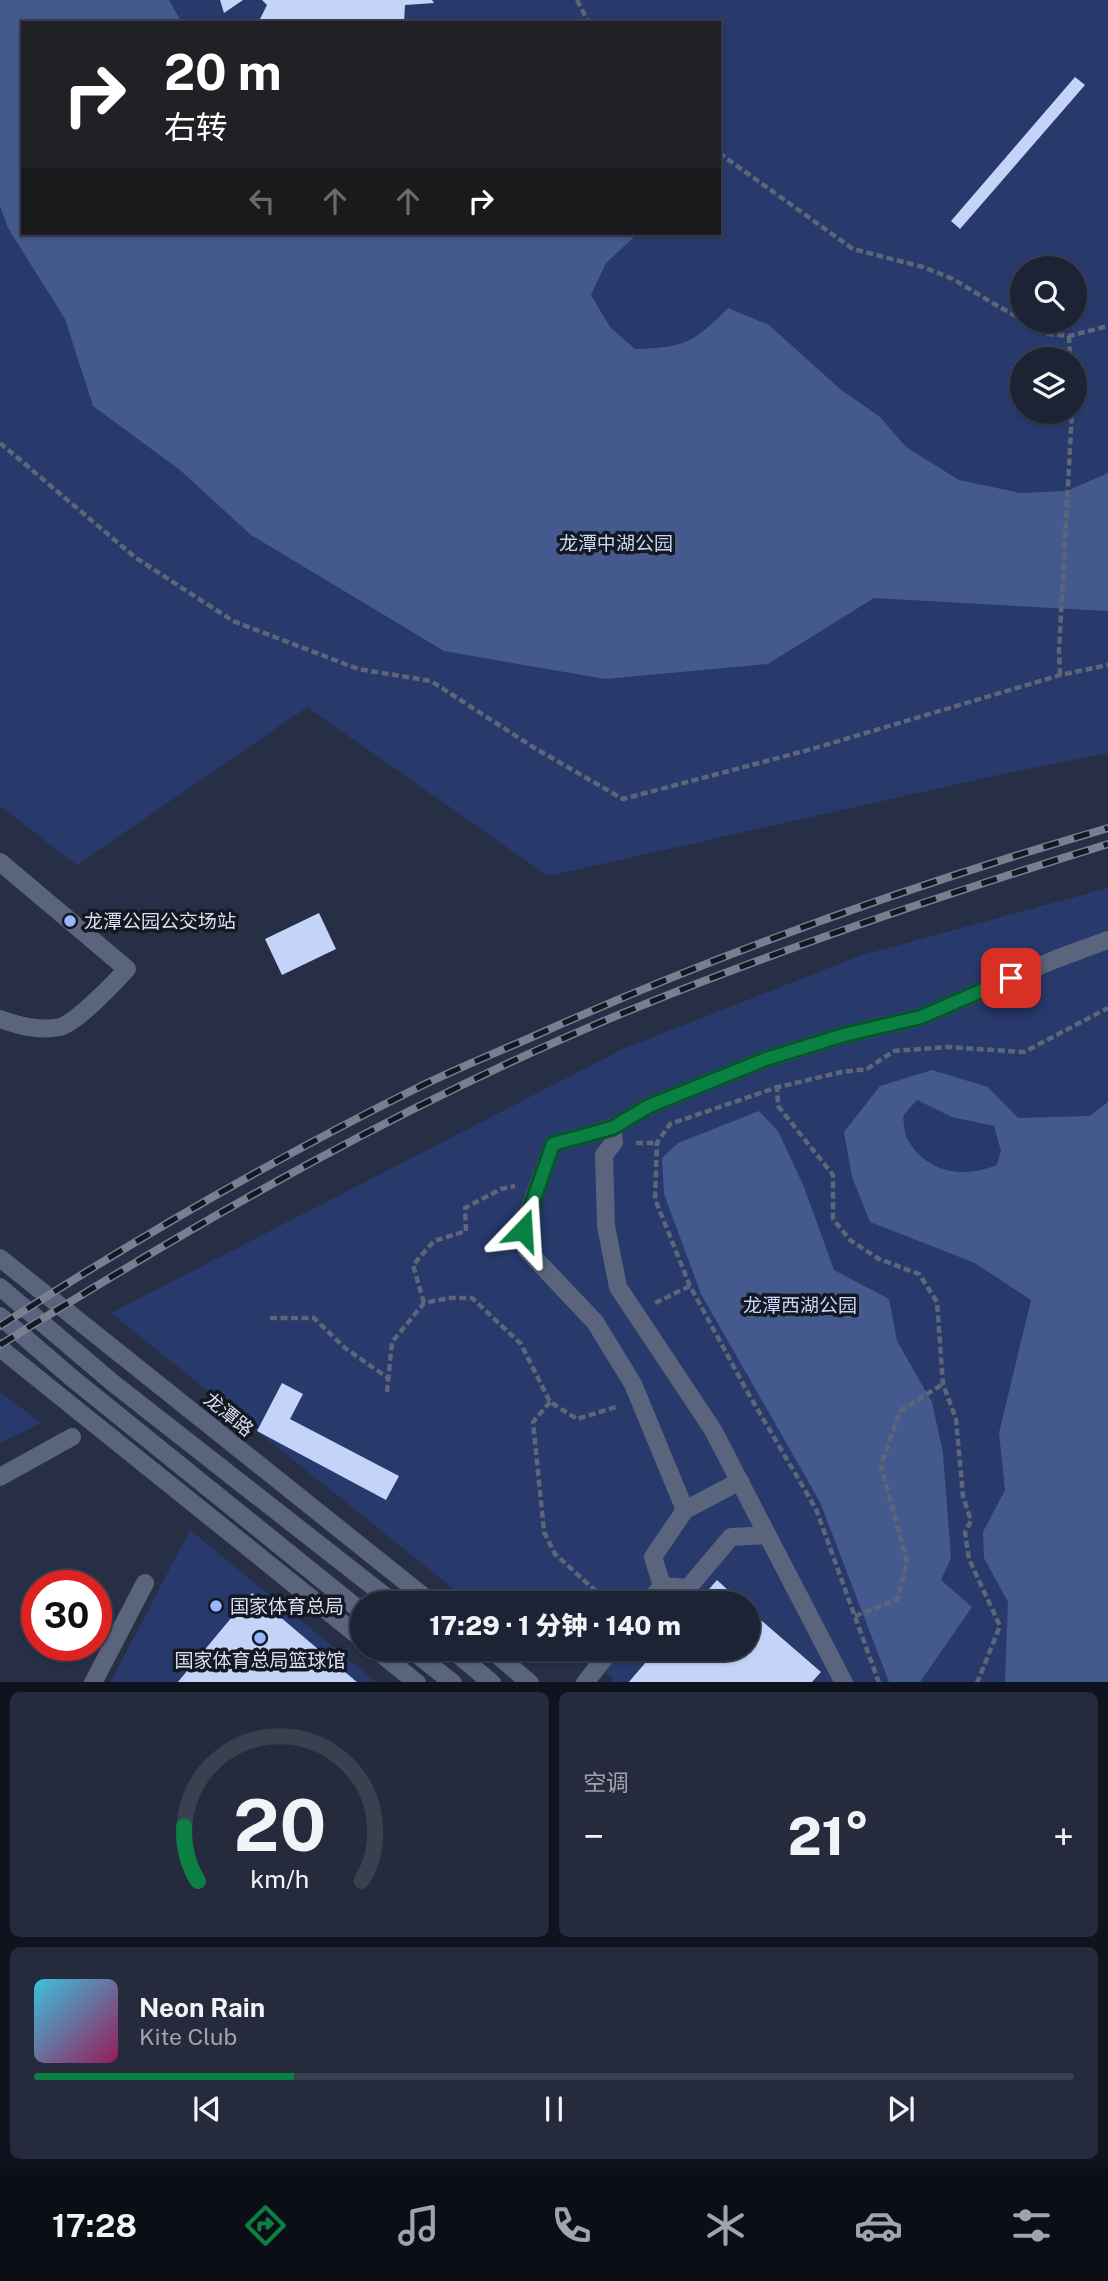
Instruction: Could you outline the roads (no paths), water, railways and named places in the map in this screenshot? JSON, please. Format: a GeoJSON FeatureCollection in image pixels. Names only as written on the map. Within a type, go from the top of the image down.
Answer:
{"type":"FeatureCollection","features":[{"type":"Feature","properties":{"kind":"street"},"geometry":{"type":"LineString","coordinates":[[0,862],[127,969],[103,994],[62,1027],[24,1028],[0,1018]]}},
{"type":"Feature","properties":{"kind":"street"},"geometry":{"type":"LineString","coordinates":[[685,1510],[633,1384],[595,1322],[526,1249],[523,1230],[553,1144],[612,1128],[649,1106],[766,1059],[844,1035],[921,1017],[1056,959],[1108,940]]}},
{"type":"Feature","properties":{"kind":"street"},"geometry":{"type":"LineString","coordinates":[[612,1128],[614,1142],[604,1154],[606,1226],[618,1287],[713,1430],[844,1682]]}},
{"type":"Feature","properties":{"kind":"street","name":"龙潭路"},"geometry":{"type":"LineString","coordinates":[[0,1258],[417,1591]]}},
{"type":"Feature","properties":{"kind":"street"},"geometry":{"type":"LineString","coordinates":[[0,1287],[113,1383],[379,1591]]}},
{"type":"Feature","properties":{"kind":"street"},"geometry":{"type":"LineString","coordinates":[[0,1316],[72,1378],[350,1602]]}},
{"type":"Feature","properties":{"kind":"street"},"geometry":{"type":"LineString","coordinates":[[0,1348],[350,1629]]}},
{"type":"Feature","properties":{"kind":"street"},"geometry":{"type":"LineString","coordinates":[[0,1476],[72,1437]]}},
{"type":"Feature","properties":{"kind":"street"},"geometry":{"type":"LineString","coordinates":[[662,1586],[653,1557],[685,1510],[740,1481]]}},
{"type":"Feature","properties":{"kind":"street"},"geometry":{"type":"LineString","coordinates":[[662,1586],[688,1588],[731,1537],[767,1535]]}},
{"type":"Feature","properties":{"kind":"street"},"geometry":{"type":"LineString","coordinates":[[93,1682],[145,1583]]}},
{"type":"Feature","properties":{"kind":"street"},"geometry":{"type":"LineString","coordinates":[[658,1591],[662,1586]]}},
{"type":"Feature","properties":{"kind":"street"},"geometry":{"type":"LineString","coordinates":[[390,1661],[417,1682]]}},
{"type":"Feature","properties":{"kind":"street"},"geometry":{"type":"LineString","coordinates":[[426,1661],[453,1682]]}},
{"type":"Feature","properties":{"kind":"street"},"geometry":{"type":"LineString","coordinates":[[466,1661],[492,1682]]}},
{"type":"Feature","properties":{"kind":"street"},"geometry":{"type":"LineString","coordinates":[[505,1661],[530,1682]]}},
{"type":"Feature","properties":{"kind":"street"},"geometry":{"type":"LineString","coordinates":[[585,1682],[602,1661]]}},
{"type":"Feature","properties":{"kind":"railway"},"geometry":{"type":"LineString","coordinates":[[0,1326],[152,1232],[256,1173],[362,1116],[458,1069],[602,1006],[817,922],[1108,828]]}},
{"type":"Feature","properties":{"kind":"railway"},"geometry":{"type":"LineString","coordinates":[[0,1345],[153,1252],[309,1163],[550,1044],[691,986],[809,942],[1108,844]]}},
{"type":"Feature","properties":{"kind":"place","name":"龙潭公园公交场站"},"geometry":{"type":"Point","coordinates":[70,921]}},
{"type":"Feature","properties":{"kind":"place","name":"国家体育总局"},"geometry":{"type":"Point","coordinates":[216,1606]}},
{"type":"Feature","properties":{"kind":"place","name":"国家体育总局篮球馆"},"geometry":{"type":"Point","coordinates":[260,1638]}},
{"type":"Feature","properties":{"kind":"park label","name":"龙潭中湖公园"},"geometry":{"type":"Point","coordinates":[616,543]}},
{"type":"Feature","properties":{"kind":"park label","name":"龙潭西湖公园"},"geometry":{"type":"Point","coordinates":[800,1305]}}]}
